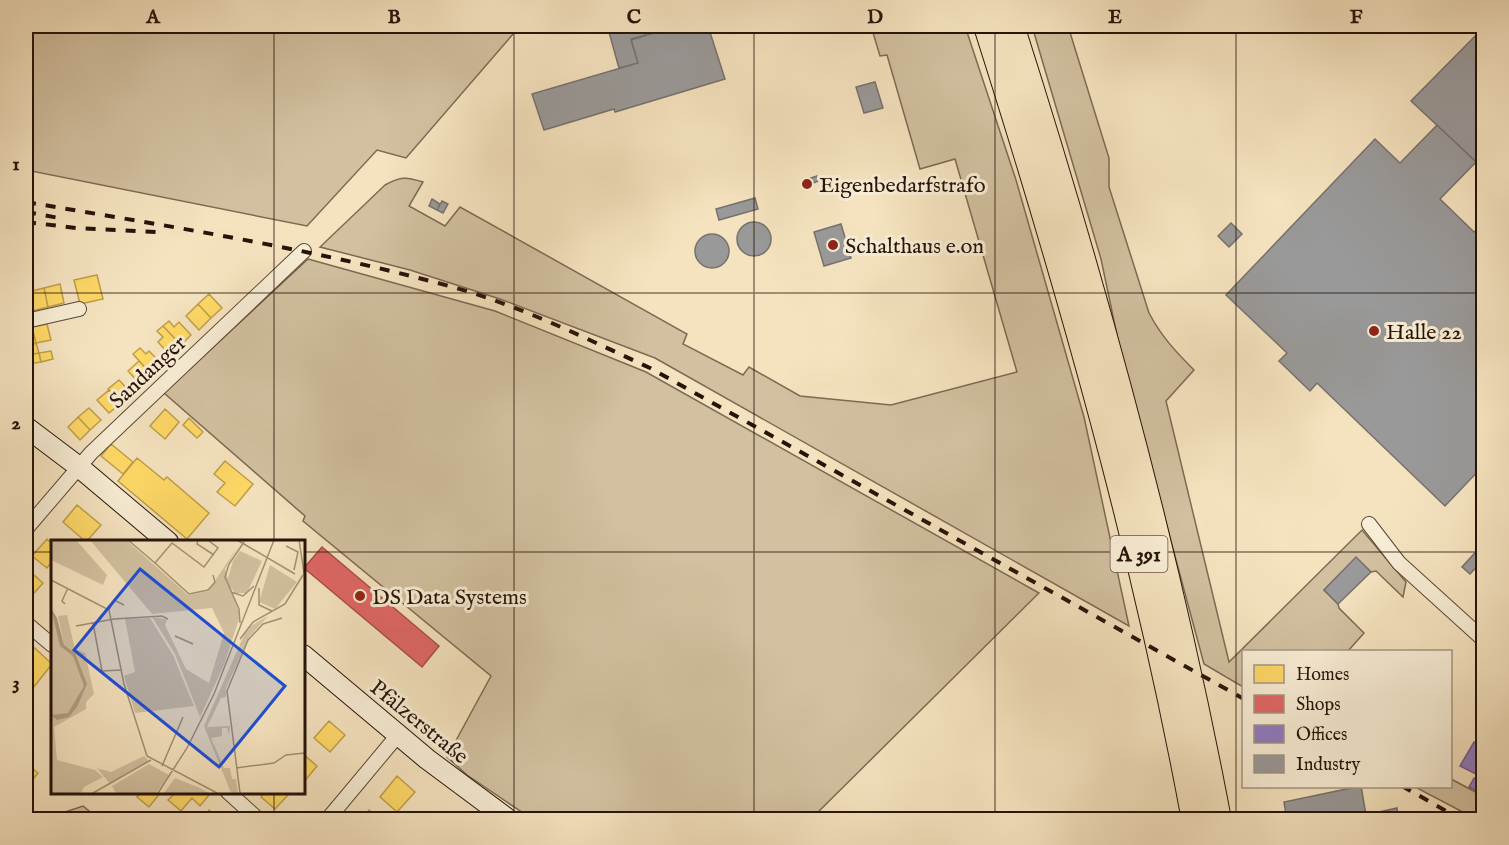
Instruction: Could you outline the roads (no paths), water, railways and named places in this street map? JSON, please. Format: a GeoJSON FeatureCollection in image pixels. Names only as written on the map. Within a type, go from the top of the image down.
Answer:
{"type":"FeatureCollection","features":[{"type":"Feature","properties":{"kind":"highway","name":"A 391"},"geometry":{"type":"LineString","coordinates":[[987,26],[1034,175],[1102,410],[1142,567],[1178,727],[1195,819]]}},
{"type":"Feature","properties":{"kind":"highway","name":"A 391"},"geometry":{"type":"LineString","coordinates":[[1011,26],[1055,164],[1120,394],[1160,550],[1198,715],[1218,819]]}},
{"type":"Feature","properties":{"kind":"street","name":"Sandanger"},"geometry":{"type":"LineString","coordinates":[[26,529],[98,446],[304,251]]}},
{"type":"Feature","properties":{"kind":"street"},"geometry":{"type":"LineString","coordinates":[[26,321],[79,309]]}},
{"type":"Feature","properties":{"kind":"street"},"geometry":{"type":"LineString","coordinates":[[26,427],[79,467],[166,540]]}},
{"type":"Feature","properties":{"kind":"street"},"geometry":{"type":"LineString","coordinates":[[1369,524],[1400,562],[1484,640]]}},
{"type":"Feature","properties":{"kind":"street"},"geometry":{"type":"LineString","coordinates":[[26,623],[51,644]]}},
{"type":"Feature","properties":{"kind":"street","name":"Pfälzerstraße"},"geometry":{"type":"LineString","coordinates":[[304,656],[398,735],[509,819]]}},
{"type":"Feature","properties":{"kind":"street"},"geometry":{"type":"LineString","coordinates":[[327,819],[398,735]]}},
{"type":"Feature","properties":{"kind":"street"},"geometry":{"type":"LineString","coordinates":[[230,794],[259,819]]}},
{"type":"Feature","properties":{"kind":"railway"},"geometry":{"type":"LineString","coordinates":[[26,202],[344,260],[449,286],[526,312],[650,368],[1242,698]]}},
{"type":"Feature","properties":{"kind":"railway"},"geometry":{"type":"LineString","coordinates":[[26,212],[59,218]]}},
{"type":"Feature","properties":{"kind":"railway"},"geometry":{"type":"LineString","coordinates":[[26,222],[76,228],[157,232]]}},
{"type":"Feature","properties":{"kind":"railway"},"geometry":{"type":"LineString","coordinates":[[1406,788],[1462,820]]}},
{"type":"Feature","properties":{"kind":"place","name":"Eigenbedarfstrafo"},"geometry":{"type":"Point","coordinates":[807,184]}},
{"type":"Feature","properties":{"kind":"place","name":"Schalthaus e.on"},"geometry":{"type":"Point","coordinates":[833,245]}},
{"type":"Feature","properties":{"kind":"place","name":"Halle 22"},"geometry":{"type":"Point","coordinates":[1374,331]}},
{"type":"Feature","properties":{"kind":"place","name":"DS Data Systems"},"geometry":{"type":"Point","coordinates":[360,596]}}]}
